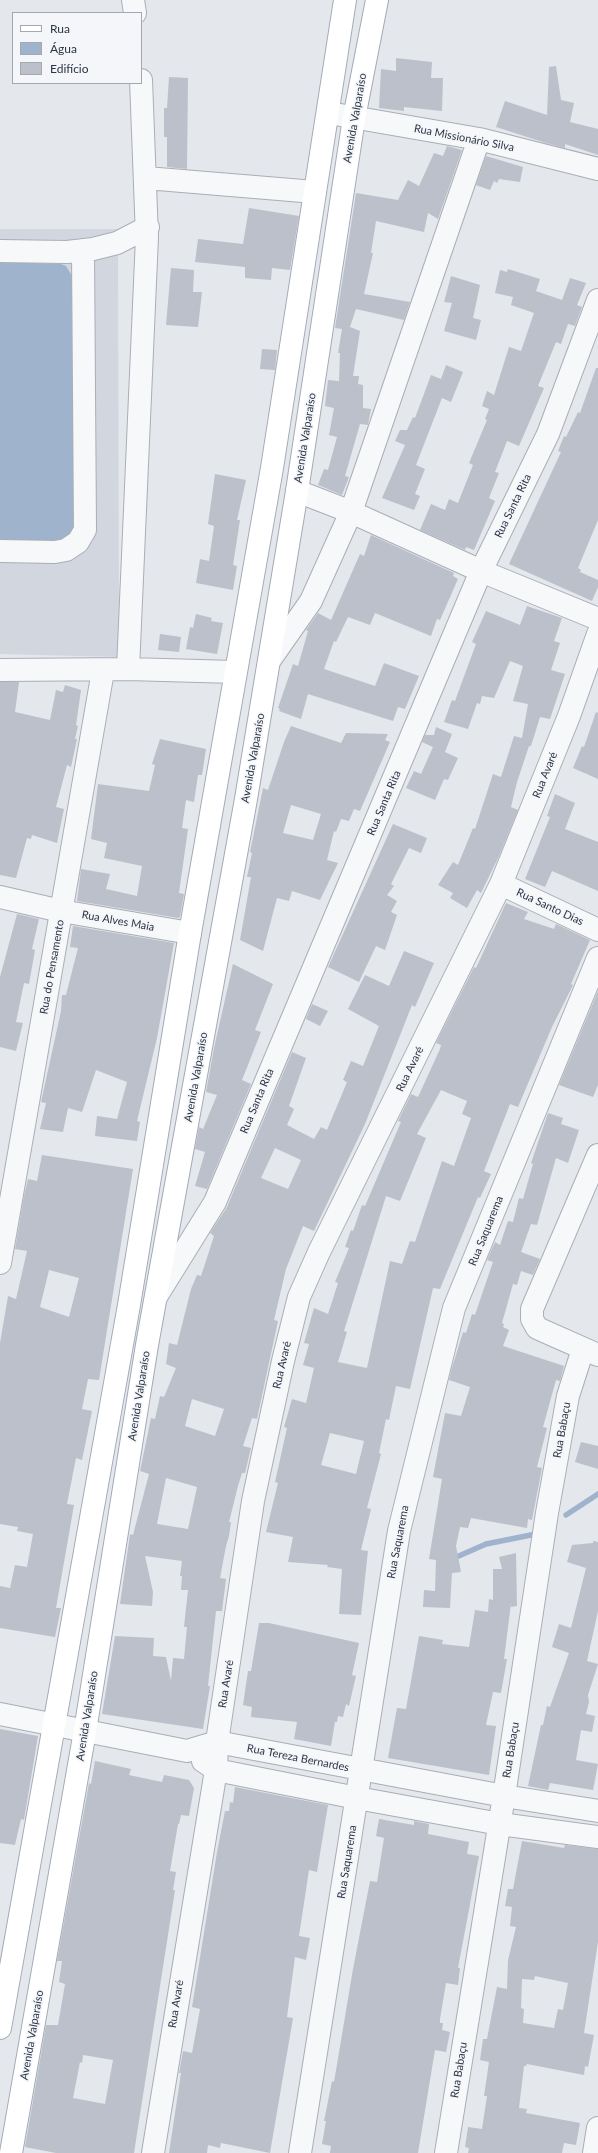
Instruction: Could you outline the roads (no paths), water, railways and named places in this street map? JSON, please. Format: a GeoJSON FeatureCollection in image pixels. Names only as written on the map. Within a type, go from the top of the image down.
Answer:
{"type":"FeatureCollection","features":[{"type":"Feature","properties":{"kind":"main road"},"geometry":{"type":"LineString","coordinates":[[0,2028],[129,1305],[199,879],[272,468],[329,112],[345,0]]}},
{"type":"Feature","properties":{"kind":"main road","name":"Avenida Valparaíso"},"geometry":{"type":"LineString","coordinates":[[11,2153],[85,1731],[156,1298],[269,660],[297,491],[354,118],[377,0]]}},
{"type":"Feature","properties":{"kind":"main road"},"geometry":{"type":"LineString","coordinates":[[199,879],[230,884]]}},
{"type":"Feature","properties":{"kind":"street"},"geometry":{"type":"LineString","coordinates":[[133,0],[135,12]]}},
{"type":"Feature","properties":{"kind":"street"},"geometry":{"type":"LineString","coordinates":[[128,669],[148,226],[141,84]]}},
{"type":"Feature","properties":{"kind":"street","name":"Rua Missionário Silva"},"geometry":{"type":"LineString","coordinates":[[329,112],[354,118],[479,139],[598,169]]}},
{"type":"Feature","properties":{"kind":"street"},"geometry":{"type":"LineString","coordinates":[[269,660],[311,601],[351,512],[479,139]]}},
{"type":"Feature","properties":{"kind":"street"},"geometry":{"type":"LineString","coordinates":[[146,178],[315,192]]}},
{"type":"Feature","properties":{"kind":"street"},"geometry":{"type":"LineString","coordinates":[[0,251],[67,252],[83,250],[117,243],[148,226]]}},
{"type":"Feature","properties":{"kind":"street"},"geometry":{"type":"LineString","coordinates":[[0,551],[55,552],[66,550],[78,542],[85,530],[83,250]]}},
{"type":"Feature","properties":{"kind":"street","name":"Rua Santa Rita"},"geometry":{"type":"LineString","coordinates":[[156,1298],[215,1202],[482,571],[548,434],[598,300]]}},
{"type":"Feature","properties":{"kind":"street"},"geometry":{"type":"LineString","coordinates":[[297,491],[351,512],[482,571],[598,619]]}},
{"type":"Feature","properties":{"kind":"street","name":"Rua Avaré"},"geometry":{"type":"LineString","coordinates":[[153,2153],[216,1770],[217,1742],[253,1501],[283,1361],[299,1297],[319,1252],[501,884],[569,716],[598,634]]}},
{"type":"Feature","properties":{"kind":"street"},"geometry":{"type":"LineString","coordinates":[[0,670],[103,671],[128,669],[236,672]]}},
{"type":"Feature","properties":{"kind":"street","name":"Rua do Pensamento"},"geometry":{"type":"LineString","coordinates":[[0,1263],[5,1200],[61,911],[103,671]]}},
{"type":"Feature","properties":{"kind":"street","name":"Rua Santo Dias"},"geometry":{"type":"LineString","coordinates":[[501,884],[598,930]]}},
{"type":"Feature","properties":{"kind":"street","name":"Rua Alves Maia"},"geometry":{"type":"LineString","coordinates":[[0,897],[61,911],[190,933]]}},
{"type":"Feature","properties":{"kind":"street","name":"Rua Saquarema"},"geometry":{"type":"LineString","coordinates":[[300,2153],[398,1531],[454,1308],[598,958]]}},
{"type":"Feature","properties":{"kind":"street"},"geometry":{"type":"LineString","coordinates":[[590,1352],[537,1328],[532,1319],[532,1309],[598,1155]]}},
{"type":"Feature","properties":{"kind":"street","name":"Rua Babaçu"},"geometry":{"type":"LineString","coordinates":[[446,2153],[500,1824],[547,1513],[568,1396],[590,1352]]}},
{"type":"Feature","properties":{"kind":"street","name":"Rua Tereza Bernardes"},"geometry":{"type":"LineString","coordinates":[[0,1714],[187,1751],[217,1742],[504,1796],[598,1811]]}},
{"type":"Feature","properties":{"kind":"street"},"geometry":{"type":"LineString","coordinates":[[187,1751],[216,1770],[500,1824],[598,1837]]}},
{"type":"Feature","properties":{"kind":"street"},"geometry":{"type":"LineString","coordinates":[[594,2153],[598,2128]]}},
{"type":"Feature","properties":{"kind":"water"},"geometry":{"type":"Polygon","coordinates":[[[0,262],[61,264],[66,266],[72,276],[75,533],[67,542],[0,541],[0,262]]]}},
{"type":"Feature","properties":{"kind":"waterway"},"geometry":{"type":"LineString","coordinates":[[566,1515],[598,1494]]}},
{"type":"Feature","properties":{"kind":"waterway"},"geometry":{"type":"LineString","coordinates":[[452,1559],[486,1544],[536,1534]]}}]}
